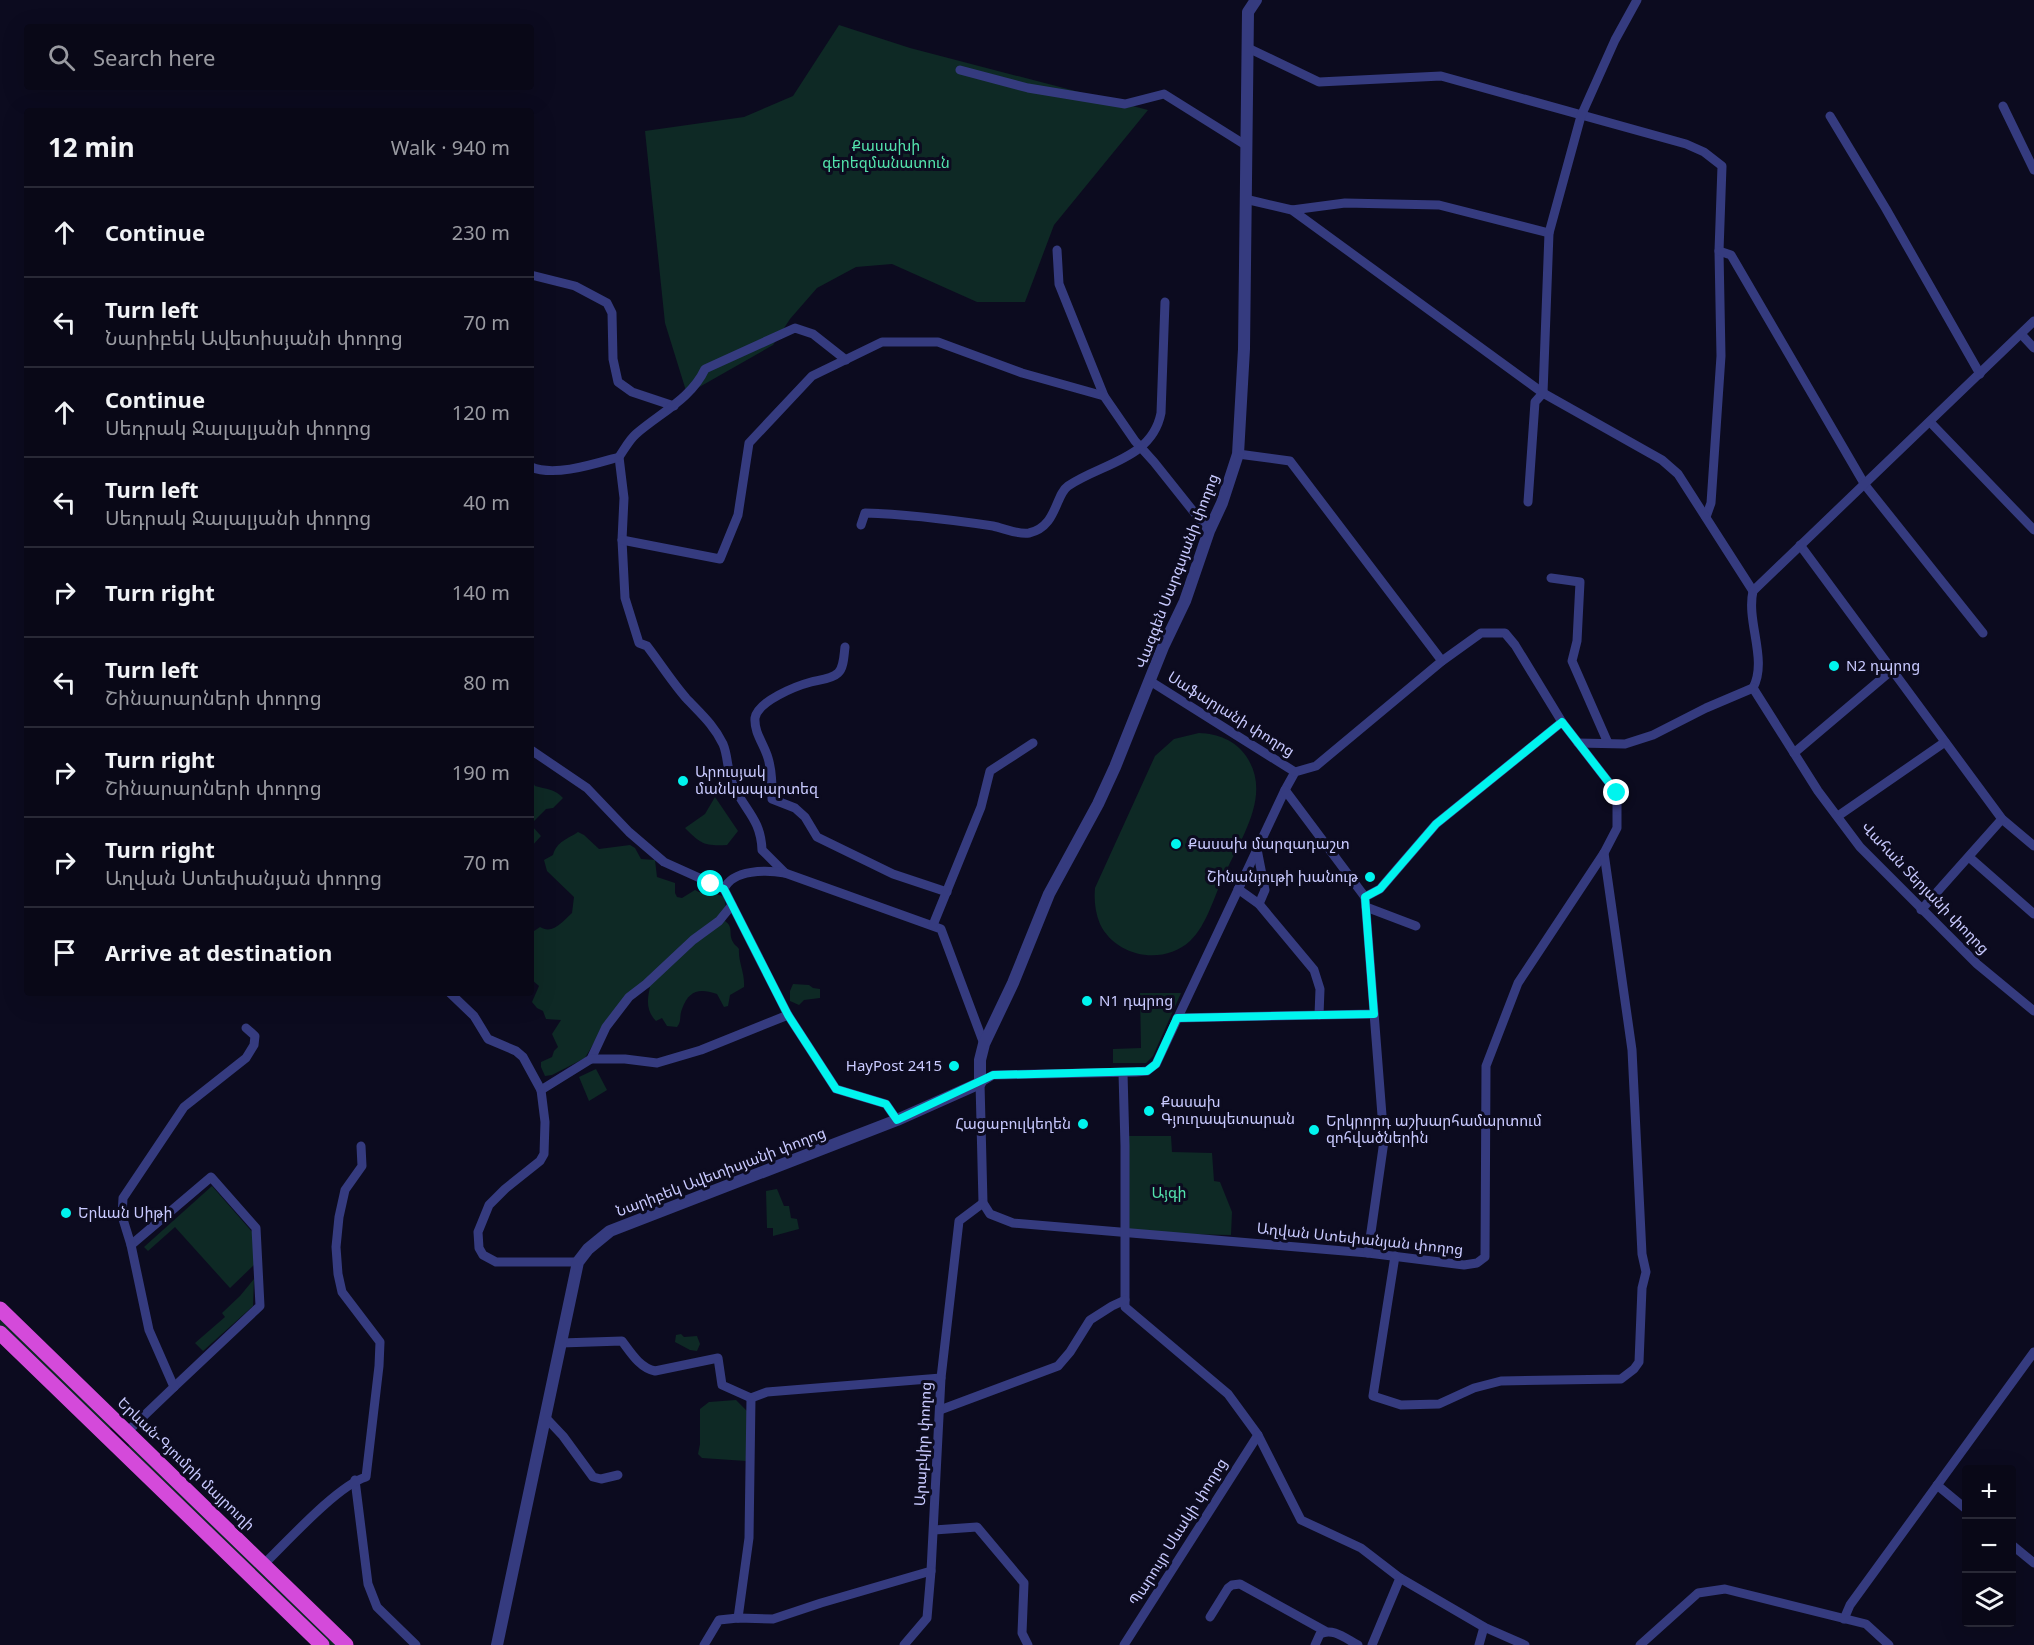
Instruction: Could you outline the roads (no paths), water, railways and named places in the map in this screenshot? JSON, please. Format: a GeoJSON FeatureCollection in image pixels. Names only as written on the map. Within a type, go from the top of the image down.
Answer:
{"type":"FeatureCollection","features":[{"type":"Feature","properties":{"kind":"highway","name":"Երևան-Գյումրի մայրուղի"},"geometry":{"type":"LineString","coordinates":[[0,1309],[346,1645]]}},
{"type":"Feature","properties":{"kind":"highway"},"geometry":{"type":"LineString","coordinates":[[0,1333],[322,1645]]}},
{"type":"Feature","properties":{"kind":"highway"},"geometry":{"type":"LineString","coordinates":[[111,1442],[126,1430]]}},
{"type":"Feature","properties":{"kind":"street","name":"Վազգեն Սարգսյանի փողոց"},"geometry":{"type":"LineString","coordinates":[[980,1083],[980,1060],[984,1044],[1049,894],[1098,804],[1115,767],[1163,647],[1185,601],[1238,454],[1244,349],[1248,12],[1256,0]]}},
{"type":"Feature","properties":{"kind":"street"},"geometry":{"type":"LineString","coordinates":[[1528,502],[1535,402],[1543,393],[1550,233],[1581,116],[1615,40],[1637,0]]}},
{"type":"Feature","properties":{"kind":"street"},"geometry":{"type":"LineString","coordinates":[[1248,48],[1319,81],[1441,76],[1686,144],[1704,152],[1722,166],[1719,251],[1721,356],[1711,503],[1706,517]]}},
{"type":"Feature","properties":{"kind":"street"},"geometry":{"type":"LineString","coordinates":[[960,70],[1028,88],[1125,104],[1164,93],[1247,146]]}},
{"type":"Feature","properties":{"kind":"street"},"geometry":{"type":"LineString","coordinates":[[2003,106],[2034,170]]}},
{"type":"Feature","properties":{"kind":"street"},"geometry":{"type":"LineString","coordinates":[[1830,116],[1980,374]]}},
{"type":"Feature","properties":{"kind":"street"},"geometry":{"type":"LineString","coordinates":[[1245,200],[1292,210],[1345,203],[1439,205],[1550,233]]}},
{"type":"Feature","properties":{"kind":"street"},"geometry":{"type":"LineString","coordinates":[[1292,210],[1543,393],[1662,460],[1678,474],[1754,591]]}},
{"type":"Feature","properties":{"kind":"street"},"geometry":{"type":"LineString","coordinates":[[1057,250],[1059,284],[1104,396],[1141,448],[1209,531]]}},
{"type":"Feature","properties":{"kind":"street"},"geometry":{"type":"LineString","coordinates":[[1719,251],[1731,255],[1865,485],[1983,633]]}},
{"type":"Feature","properties":{"kind":"street"},"geometry":{"type":"LineString","coordinates":[[534,276],[575,286],[607,303],[612,314],[613,359],[618,382],[632,392],[674,405]]}},
{"type":"Feature","properties":{"kind":"street"},"geometry":{"type":"LineString","coordinates":[[861,525],[865,513],[879,513],[992,526],[1027,533],[1043,526],[1053,514],[1065,487],[1141,448],[1158,428],[1161,413],[1166,302]]}},
{"type":"Feature","properties":{"kind":"street"},"geometry":{"type":"LineString","coordinates":[[1578,743],[1625,744],[1653,735],[1706,708],[1753,688],[1758,678],[1751,616],[1754,591],[2034,321]]}},
{"type":"Feature","properties":{"kind":"street"},"geometry":{"type":"LineString","coordinates":[[535,468],[577,468],[619,457],[634,436],[699,384],[705,369],[795,328],[813,334],[846,360]]}},
{"type":"Feature","properties":{"kind":"street"},"geometry":{"type":"LineString","coordinates":[[2021,334],[2034,348]]}},
{"type":"Feature","properties":{"kind":"street"},"geometry":{"type":"LineString","coordinates":[[622,540],[720,560],[738,516],[749,443],[812,376],[882,342],[938,342],[1022,373],[1104,396]]}},
{"type":"Feature","properties":{"kind":"street"},"geometry":{"type":"LineString","coordinates":[[1930,422],[2034,530]]}},
{"type":"Feature","properties":{"kind":"street"},"geometry":{"type":"LineString","coordinates":[[983,1203],[980,1083],[993,1075],[1123,1073],[1147,1071],[1156,1064],[1295,772],[1316,766],[1442,661],[1290,461],[1238,454]]}},
{"type":"Feature","properties":{"kind":"street"},"geometry":{"type":"LineString","coordinates":[[619,457],[624,498],[622,540],[624,598],[639,643],[647,646],[686,698],[703,714],[715,730],[724,747],[727,772],[735,789],[757,821],[762,836],[762,850],[785,873]]}},
{"type":"Feature","properties":{"kind":"street"},"geometry":{"type":"LineString","coordinates":[[1800,545],[2002,819],[2034,846]]}},
{"type":"Feature","properties":{"kind":"street"},"geometry":{"type":"LineString","coordinates":[[1551,579],[1580,582],[1577,641],[1572,661],[1608,743]]}},
{"type":"Feature","properties":{"kind":"street","name":"Աղվան Ստեփանյան փողոց"},"geometry":{"type":"LineString","coordinates":[[983,1203],[990,1214],[1013,1223],[1368,1252],[1464,1265],[1477,1263],[1485,1257],[1486,1066],[1518,983],[1604,853],[1617,828],[1617,793],[1562,722],[1515,645],[1504,633],[1481,633],[1442,661]]}},
{"type":"Feature","properties":{"kind":"street"},"geometry":{"type":"LineString","coordinates":[[845,647],[841,669],[837,675],[808,682],[770,700],[759,708],[755,728],[767,754],[771,770],[772,799],[795,808],[805,817],[817,837],[893,874],[947,892]]}},
{"type":"Feature","properties":{"kind":"street"},"geometry":{"type":"LineString","coordinates":[[1794,753],[1892,670]]}},
{"type":"Feature","properties":{"kind":"street","name":"Սաֆարյանի փողոց"},"geometry":{"type":"LineString","coordinates":[[1150,681],[1295,772]]}},
{"type":"Feature","properties":{"kind":"street","name":"Վահան Տերյանի փողոց"},"geometry":{"type":"LineString","coordinates":[[1753,688],[1818,791],[1860,848],[1977,964],[2034,1011]]}},
{"type":"Feature","properties":{"kind":"street"},"geometry":{"type":"LineString","coordinates":[[1366,902],[1436,824],[1562,722]]}},
{"type":"Feature","properties":{"kind":"street"},"geometry":{"type":"LineString","coordinates":[[933,925],[981,807],[990,771],[1033,742]]}},
{"type":"Feature","properties":{"kind":"street"},"geometry":{"type":"LineString","coordinates":[[1838,816],[1945,742]]}},
{"type":"Feature","properties":{"kind":"street"},"geometry":{"type":"LineString","coordinates":[[534,752],[587,788],[629,832],[664,862],[724,889],[788,1015],[836,1089],[886,1104],[897,1120]]}},
{"type":"Feature","properties":{"kind":"street"},"geometry":{"type":"LineString","coordinates":[[1285,790],[1366,902],[1416,926]]}},
{"type":"Feature","properties":{"kind":"street"},"geometry":{"type":"LineString","coordinates":[[1921,910],[2002,819]]}},
{"type":"Feature","properties":{"kind":"street"},"geometry":{"type":"LineString","coordinates":[[1257,849],[1265,890],[1259,904]]}},
{"type":"Feature","properties":{"kind":"street"},"geometry":{"type":"LineString","coordinates":[[1395,1256],[1373,1396],[1401,1405],[1439,1404],[1474,1388],[1501,1381],[1621,1379],[1639,1362],[1642,1288],[1646,1272],[1642,1254],[1632,1050],[1604,853]]}},
{"type":"Feature","properties":{"kind":"street"},"geometry":{"type":"LineString","coordinates":[[1970,857],[2034,914]]}},
{"type":"Feature","properties":{"kind":"street"},"geometry":{"type":"LineString","coordinates":[[724,889],[733,879],[743,875],[772,871],[785,873],[941,929],[984,1044]]}},
{"type":"Feature","properties":{"kind":"street"},"geometry":{"type":"LineString","coordinates":[[1238,889],[1259,904],[1314,970],[1320,989],[1318,1015]]}},
{"type":"Feature","properties":{"kind":"street"},"geometry":{"type":"LineString","coordinates":[[1366,902],[1384,1141],[1368,1252]]}},
{"type":"Feature","properties":{"kind":"street"},"geometry":{"type":"LineString","coordinates":[[591,1059],[606,1027],[629,997],[693,940],[719,921],[732,905]]}},
{"type":"Feature","properties":{"kind":"street"},"geometry":{"type":"LineString","coordinates":[[453,996],[474,1016],[488,1039],[516,1051],[523,1057],[541,1090],[545,1122],[544,1154],[540,1161],[489,1205],[478,1232],[479,1248],[483,1255],[496,1262],[578,1262],[497,1645]]}},
{"type":"Feature","properties":{"kind":"street"},"geometry":{"type":"LineString","coordinates":[[1177,1018],[1374,1014]]}},
{"type":"Feature","properties":{"kind":"street"},"geometry":{"type":"LineString","coordinates":[[541,1090],[591,1059],[625,1059],[657,1063],[701,1050],[788,1015]]}},
{"type":"Feature","properties":{"kind":"street"},"geometry":{"type":"LineString","coordinates":[[174,1388],[149,1330],[122,1216],[123,1198],[184,1107],[246,1058],[254,1045],[255,1036],[246,1028]]}},
{"type":"Feature","properties":{"kind":"street"},"geometry":{"type":"LineString","coordinates":[[1123,1073],[1125,1307],[1228,1394],[1258,1435],[1301,1520],[1361,1548],[1401,1578],[1484,1627],[1525,1645]]}},
{"type":"Feature","properties":{"kind":"street","name":"Նարիբեկ Ավետիսյանի փողոց"},"geometry":{"type":"LineString","coordinates":[[578,1262],[588,1249],[610,1231],[897,1120],[980,1083]]}},
{"type":"Feature","properties":{"kind":"street"},"geometry":{"type":"LineString","coordinates":[[263,1565],[317,1512],[355,1480],[366,1478],[380,1342],[342,1292],[336,1246],[345,1191],[362,1166],[361,1146]]}},
{"type":"Feature","properties":{"kind":"street"},"geometry":{"type":"LineString","coordinates":[[126,1430],[261,1306],[256,1228],[211,1176],[130,1245]]}},
{"type":"Feature","properties":{"kind":"street","name":"Արաբկիր փողոց"},"geometry":{"type":"LineString","coordinates":[[904,1645],[927,1618],[934,1530],[940,1378],[959,1221],[983,1203]]}},
{"type":"Feature","properties":{"kind":"street"},"geometry":{"type":"LineString","coordinates":[[940,1410],[1058,1366],[1070,1352],[1090,1320],[1125,1300]]}},
{"type":"Feature","properties":{"kind":"street"},"geometry":{"type":"LineString","coordinates":[[561,1343],[622,1341],[641,1365],[648,1370],[656,1371],[718,1358],[722,1384],[751,1398],[767,1392],[940,1378]]}},
{"type":"Feature","properties":{"kind":"street"},"geometry":{"type":"LineString","coordinates":[[1844,1619],[1850,1605],[2034,1352]]}},
{"type":"Feature","properties":{"kind":"street"},"geometry":{"type":"LineString","coordinates":[[738,1618],[749,1538],[751,1398]]}},
{"type":"Feature","properties":{"kind":"street"},"geometry":{"type":"LineString","coordinates":[[546,1418],[563,1436],[593,1477],[602,1479],[618,1475]]}},
{"type":"Feature","properties":{"kind":"street","name":"Պարույր Սևակի փողոց"},"geometry":{"type":"LineString","coordinates":[[1124,1645],[1258,1435]]}},
{"type":"Feature","properties":{"kind":"street"},"geometry":{"type":"LineString","coordinates":[[355,1480],[368,1584],[377,1607],[416,1645]]}},
{"type":"Feature","properties":{"kind":"street"},"geometry":{"type":"LineString","coordinates":[[1937,1485],[1962,1506]]}},
{"type":"Feature","properties":{"kind":"street"},"geometry":{"type":"LineString","coordinates":[[934,1530],[977,1527],[1024,1582],[1022,1633],[1028,1645]]}},
{"type":"Feature","properties":{"kind":"street"},"geometry":{"type":"LineString","coordinates":[[2016,1548],[2034,1563]]}},
{"type":"Feature","properties":{"kind":"street"},"geometry":{"type":"LineString","coordinates":[[704,1645],[719,1620],[772,1619],[931,1571]]}},
{"type":"Feature","properties":{"kind":"street"},"geometry":{"type":"LineString","coordinates":[[1372,1645],[1401,1578]]}},
{"type":"Feature","properties":{"kind":"street"},"geometry":{"type":"LineString","coordinates":[[1210,1617],[1228,1588],[1240,1584],[1325,1631],[1334,1632],[1358,1645]]}},
{"type":"Feature","properties":{"kind":"street"},"geometry":{"type":"LineString","coordinates":[[1640,1645],[1698,1593],[1725,1589],[1866,1624],[1889,1645]]}},
{"type":"Feature","properties":{"kind":"street"},"geometry":{"type":"LineString","coordinates":[[1479,1645],[1484,1627]]}},
{"type":"Feature","properties":{"kind":"street"},"geometry":{"type":"LineString","coordinates":[[1315,1645],[1320,1634],[1325,1631]]}},
{"type":"Feature","properties":{"kind":"place","name":"N2 դպրոց"},"geometry":{"type":"Point","coordinates":[1834,666]}},
{"type":"Feature","properties":{"kind":"place","name":"Արուսյակ մանկապարտեզ"},"geometry":{"type":"Point","coordinates":[683,781]}},
{"type":"Feature","properties":{"kind":"place","name":"Քասախ մարզադաշտ"},"geometry":{"type":"Point","coordinates":[1176,844]}},
{"type":"Feature","properties":{"kind":"place","name":"Շինանյութի խանութ"},"geometry":{"type":"Point","coordinates":[1370,877]}},
{"type":"Feature","properties":{"kind":"place","name":"N1 դպրոց"},"geometry":{"type":"Point","coordinates":[1087,1001]}},
{"type":"Feature","properties":{"kind":"place","name":"HayPost 2415"},"geometry":{"type":"Point","coordinates":[954,1066]}},
{"type":"Feature","properties":{"kind":"place","name":"Քասախ Գյուղապետարան"},"geometry":{"type":"Point","coordinates":[1149,1111]}},
{"type":"Feature","properties":{"kind":"place","name":"Հացաբուլկեղեն"},"geometry":{"type":"Point","coordinates":[1083,1124]}},
{"type":"Feature","properties":{"kind":"place","name":"Երկրորդ աշխարհամարտում զոհվածներին"},"geometry":{"type":"Point","coordinates":[1314,1130]}},
{"type":"Feature","properties":{"kind":"place","name":"Երևան Սիթի"},"geometry":{"type":"Point","coordinates":[66,1213]}},
{"type":"Feature","properties":{"kind":"park label","name":"Քասախի գերեզմանատուն"},"geometry":{"type":"Point","coordinates":[886,154]}},
{"type":"Feature","properties":{"kind":"park label","name":"Այգի"},"geometry":{"type":"Point","coordinates":[1169,1193]}}]}
